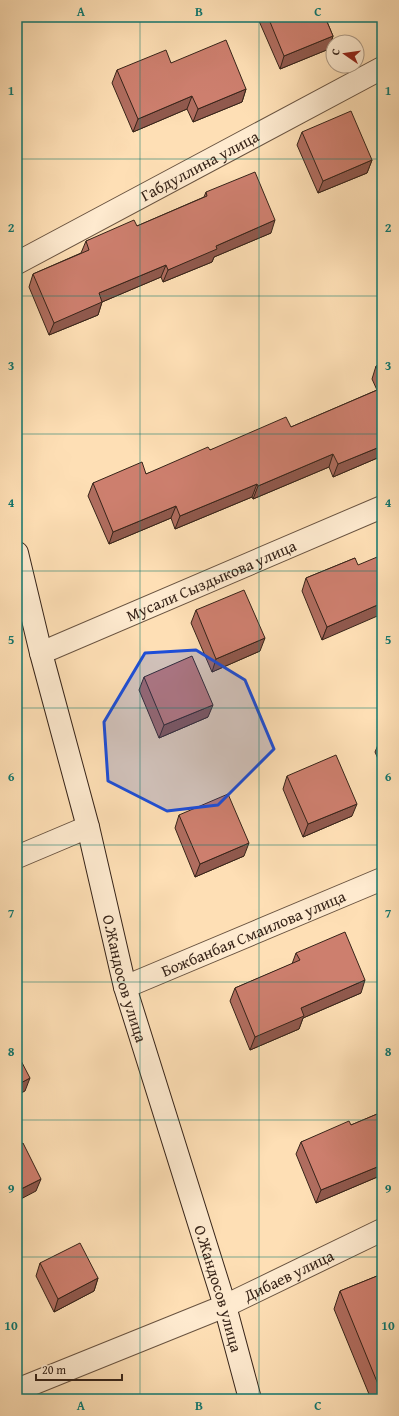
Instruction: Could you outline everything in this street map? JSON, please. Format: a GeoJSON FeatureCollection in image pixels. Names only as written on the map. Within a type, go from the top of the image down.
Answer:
{"type":"FeatureCollection","features":[{"type":"Feature","properties":{"kind":"street","name":"Габдуллина улица"},"geometry":{"type":"LineString","coordinates":[[17,263],[382,68]]}},
{"type":"Feature","properties":{"kind":"street","name":"Мусали Сыздыкова улица"},"geometry":{"type":"LineString","coordinates":[[41,653],[382,507]]}},
{"type":"Feature","properties":{"kind":"street","name":"О.Жандосов улица"},"geometry":{"type":"LineString","coordinates":[[17,553],[41,653],[88,827],[125,987],[225,1306],[250,1399]]}},
{"type":"Feature","properties":{"kind":"street"},"geometry":{"type":"LineString","coordinates":[[17,857],[88,827]]}},
{"type":"Feature","properties":{"kind":"street","name":"Божбанбая Смаилова улица"},"geometry":{"type":"LineString","coordinates":[[125,987],[382,879]]}},
{"type":"Feature","properties":{"kind":"street","name":"Дибаев улица"},"geometry":{"type":"LineString","coordinates":[[17,1390],[225,1306],[382,1230]]}},
{"type":"Feature","properties":{"kind":"highlighted area"},"geometry":{"type":"Polygon","coordinates":[[[196,650],[245,680],[274,749],[218,805],[167,811],[108,781],[104,722],[145,653],[196,650]]]}},
{"type":"Feature","properties":{"kind":"building"},"geometry":{"type":"Polygon","coordinates":[[[268,17],[325,17],[332,34],[325,34],[325,39],[284,56],[268,17]]]}},
{"type":"Feature","properties":{"kind":"building"},"geometry":{"type":"Polygon","coordinates":[[[226,40],[246,89],[198,109],[192,96],[138,119],[117,70],[166,50],[171,63],[226,40]]]}},
{"type":"Feature","properties":{"kind":"building"},"geometry":{"type":"Polygon","coordinates":[[[351,111],[372,160],[323,181],[302,132],[351,111]]]}},
{"type":"Feature","properties":{"kind":"building"},"geometry":{"type":"Polygon","coordinates":[[[255,172],[275,220],[216,246],[217,249],[168,270],[166,265],[99,293],[102,302],[54,323],[33,274],[89,250],[86,241],[134,220],[137,226],[207,196],[206,192],[255,172]]]}},
{"type":"Feature","properties":{"kind":"building"},"geometry":{"type":"Polygon","coordinates":[[[382,364],[382,379],[376,366],[382,364]]]}},
{"type":"Feature","properties":{"kind":"building"},"geometry":{"type":"Polygon","coordinates":[[[382,388],[382,421],[378,423],[382,433],[382,446],[338,464],[333,454],[258,486],[257,484],[180,516],[176,506],[113,532],[93,483],[142,462],[146,474],[208,447],[210,450],[286,417],[291,427],[382,388]]]}},
{"type":"Feature","properties":{"kind":"building"},"geometry":{"type":"Polygon","coordinates":[[[382,555],[382,603],[327,627],[306,578],[355,558],[358,565],[382,555]]]}},
{"type":"Feature","properties":{"kind":"building"},"geometry":{"type":"Polygon","coordinates":[[[244,590],[265,638],[216,659],[196,610],[244,590]]]}},
{"type":"Feature","properties":{"kind":"building"},"geometry":{"type":"Polygon","coordinates":[[[192,656],[213,705],[164,725],[144,677],[192,656]]]}},
{"type":"Feature","properties":{"kind":"building"},"geometry":{"type":"Polygon","coordinates":[[[336,755],[357,804],[308,824],[287,776],[336,755]]]}},
{"type":"Feature","properties":{"kind":"building"},"geometry":{"type":"Polygon","coordinates":[[[228,794],[249,843],[200,864],[179,815],[228,794]]]}},
{"type":"Feature","properties":{"kind":"building"},"geometry":{"type":"Polygon","coordinates":[[[345,932],[365,980],[301,1008],[304,1016],[255,1037],[235,988],[300,960],[296,953],[345,932]]]}},
{"type":"Feature","properties":{"kind":"building"},"geometry":{"type":"Polygon","coordinates":[[[17,1053],[30,1078],[17,1085],[17,1053]]]}},
{"type":"Feature","properties":{"kind":"building"},"geometry":{"type":"Polygon","coordinates":[[[382,1112],[382,1165],[321,1190],[301,1142],[349,1121],[351,1125],[382,1112]]]}},
{"type":"Feature","properties":{"kind":"building"},"geometry":{"type":"Polygon","coordinates":[[[23,1143],[41,1179],[17,1191],[17,1146],[23,1143]]]}},
{"type":"Feature","properties":{"kind":"building"},"geometry":{"type":"Polygon","coordinates":[[[80,1243],[98,1278],[58,1299],[40,1263],[80,1243]]]}},
{"type":"Feature","properties":{"kind":"building"},"geometry":{"type":"Polygon","coordinates":[[[382,1274],[382,1394],[340,1291],[382,1274]]]}},
{"type":"Feature","properties":{"kind":"building"},"geometry":{"type":"Polygon","coordinates":[[[122,1395],[124,1399],[113,1399],[122,1395]]]}}]}
